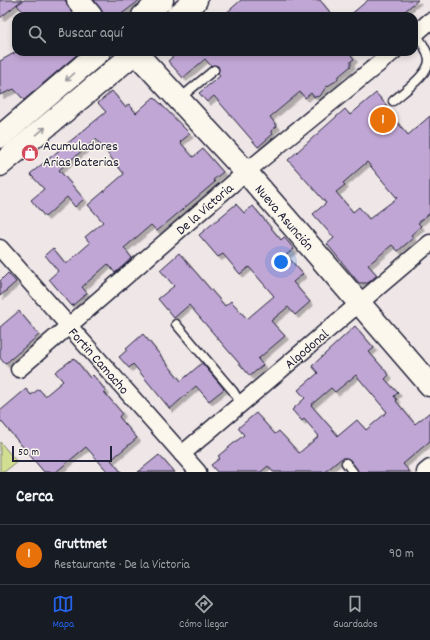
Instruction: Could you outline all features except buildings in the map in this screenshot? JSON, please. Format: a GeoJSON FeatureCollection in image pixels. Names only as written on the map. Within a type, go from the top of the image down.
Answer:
{"type":"FeatureCollection","features":[{"type":"Feature","properties":{"kind":"main road"},"geometry":{"type":"LineString","coordinates":[[78,0],[88,12]]}},
{"type":"Feature","properties":{"kind":"main road"},"geometry":{"type":"LineString","coordinates":[[148,12],[162,0]]}},
{"type":"Feature","properties":{"kind":"main road"},"geometry":{"type":"LineString","coordinates":[[159,12],[173,0]]}},
{"type":"Feature","properties":{"kind":"main road"},"geometry":{"type":"LineString","coordinates":[[182,12],[196,0]]}},
{"type":"Feature","properties":{"kind":"main road"},"geometry":{"type":"LineString","coordinates":[[0,137],[94,56]]}},
{"type":"Feature","properties":{"kind":"main road"},"geometry":{"type":"LineString","coordinates":[[0,165],[130,56]]}},
{"type":"Feature","properties":{"kind":"main road","name":"Nueva Asunción"},"geometry":{"type":"LineString","coordinates":[[139,56],[246,172],[430,385]]}},
{"type":"Feature","properties":{"kind":"street"},"geometry":{"type":"LineString","coordinates":[[418,32],[430,22]]}},
{"type":"Feature","properties":{"kind":"street","name":"De la Victoria"},"geometry":{"type":"LineString","coordinates":[[19,369],[246,172],[388,56]]}},
{"type":"Feature","properties":{"kind":"street","name":"Algodonal"},"geometry":{"type":"LineString","coordinates":[[182,454],[430,243]]}},
{"type":"Feature","properties":{"kind":"street","name":"Fortin Camacho"},"geometry":{"type":"LineString","coordinates":[[0,248],[198,472]]}},
{"type":"Feature","properties":{"kind":"street"},"geometry":{"type":"LineString","coordinates":[[425,472],[430,468]]}},
{"type":"Feature","properties":{"kind":"lane"},"geometry":{"type":"LineString","coordinates":[[393,101],[424,75],[428,66],[429,60],[425,47],[418,38]]}},
{"type":"Feature","properties":{"kind":"lane"},"geometry":{"type":"LineString","coordinates":[[179,99],[214,70]]}},
{"type":"Feature","properties":{"kind":"lane"},"geometry":{"type":"LineString","coordinates":[[176,324],[232,391],[240,404]]}},
{"type":"Feature","properties":{"kind":"lane"},"geometry":{"type":"LineString","coordinates":[[346,463],[353,472]]}},
{"type":"Feature","properties":{"kind":"green space"},"geometry":{"type":"Polygon","coordinates":[[[0,442],[17,462],[4,472],[0,472],[0,442]]]}},
{"type":"Feature","properties":{"kind":"place","name":"Gruttmet"},"geometry":{"type":"Point","coordinates":[383,120]}},
{"type":"Feature","properties":{"kind":"place","name":"Acumuladores Arias Baterias"},"geometry":{"type":"Point","coordinates":[30,153]}}]}
